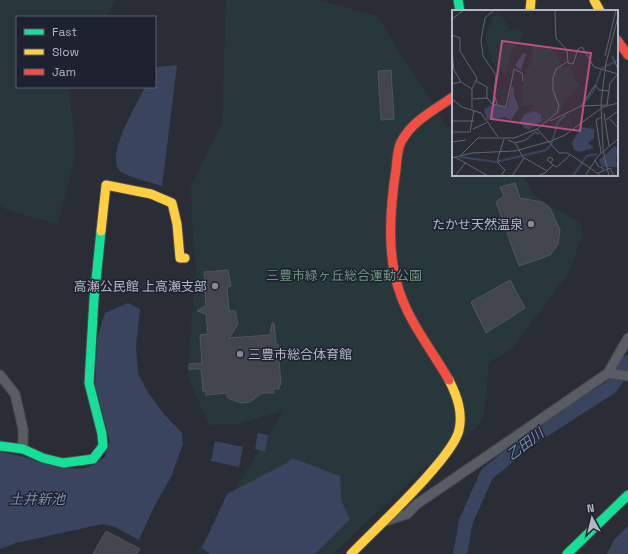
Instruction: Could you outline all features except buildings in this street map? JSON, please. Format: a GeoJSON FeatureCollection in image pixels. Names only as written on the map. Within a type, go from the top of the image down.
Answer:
{"type":"FeatureCollection","features":[{"type":"Feature","properties":{"kind":"street"},"geometry":{"type":"LineString","coordinates":[[458,0],[460,10]]}},
{"type":"Feature","properties":{"kind":"street"},"geometry":{"type":"LineString","coordinates":[[530,10],[531,0]]}},
{"type":"Feature","properties":{"kind":"street"},"geometry":{"type":"LineString","coordinates":[[594,0],[599,10]]}},
{"type":"Feature","properties":{"kind":"street"},"geometry":{"type":"LineString","coordinates":[[618,41],[628,55]]}},
{"type":"Feature","properties":{"kind":"street"},"geometry":{"type":"LineString","coordinates":[[351,554],[384,522],[448,451],[459,431],[460,414],[457,398],[446,375],[421,335],[399,290],[394,260],[392,208],[394,179],[400,143],[413,126],[452,98]]}},
{"type":"Feature","properties":{"kind":"street"},"geometry":{"type":"LineString","coordinates":[[0,446],[23,449],[43,458],[63,463],[93,459],[103,446],[102,434],[89,383],[94,299],[106,185],[151,194],[172,203],[177,217],[177,241],[180,258],[185,258]]}},
{"type":"Feature","properties":{"kind":"street"},"geometry":{"type":"LineString","coordinates":[[384,522],[407,514],[416,504],[608,373],[628,338]]}},
{"type":"Feature","properties":{"kind":"street"},"geometry":{"type":"LineString","coordinates":[[608,373],[626,376]]}},
{"type":"Feature","properties":{"kind":"street"},"geometry":{"type":"LineString","coordinates":[[0,375],[15,394],[23,429],[23,449]]}},
{"type":"Feature","properties":{"kind":"street"},"geometry":{"type":"LineString","coordinates":[[567,554],[628,495]]}},
{"type":"Feature","properties":{"kind":"green space"},"geometry":{"type":"Polygon","coordinates":[[[0,0],[115,0],[106,16],[16,16],[16,88],[69,88],[76,154],[58,224],[7,210],[0,203],[0,0]]]}},
{"type":"Feature","properties":{"kind":"green space","name":"三豊市緑ヶ丘総合運動公園"},"geometry":{"type":"Polygon","coordinates":[[[226,0],[318,0],[377,16],[447,127],[452,130],[452,176],[523,176],[535,196],[580,223],[583,234],[569,272],[512,349],[489,362],[484,414],[476,428],[423,469],[333,554],[196,553],[283,411],[238,424],[209,425],[187,375],[196,270],[191,187],[222,123],[226,0]]]}},
{"type":"Feature","properties":{"kind":"water"},"geometry":{"type":"Polygon","coordinates":[[[177,65],[162,186],[132,177],[122,172],[119,170],[116,163],[116,153],[119,141],[144,88],[156,88],[156,67],[177,65]]]}},
{"type":"Feature","properties":{"kind":"water","name":"土井新池"},"geometry":{"type":"Polygon","coordinates":[[[128,303],[140,309],[136,346],[138,373],[147,391],[164,414],[182,433],[183,444],[171,477],[154,507],[139,540],[115,527],[102,524],[16,543],[0,549],[0,452],[68,468],[89,467],[105,457],[110,442],[95,386],[97,339],[105,313],[128,303]]]}},
{"type":"Feature","properties":{"kind":"water"},"geometry":{"type":"Polygon","coordinates":[[[258,433],[268,435],[265,452],[255,449],[258,433]]]}},
{"type":"Feature","properties":{"kind":"water"},"geometry":{"type":"Polygon","coordinates":[[[215,441],[243,447],[239,467],[211,461],[215,441]]]}},
{"type":"Feature","properties":{"kind":"water"},"geometry":{"type":"Polygon","coordinates":[[[292,458],[340,476],[341,500],[350,519],[315,554],[210,554],[202,548],[227,494],[285,464],[292,458]]]}},
{"type":"Feature","properties":{"kind":"water"},"geometry":{"type":"Polygon","coordinates":[[[628,526],[628,554],[607,554],[614,540],[628,526]]]}},
{"type":"Feature","properties":{"kind":"waterway","name":"乙田川"},"geometry":{"type":"LineString","coordinates":[[460,554],[466,521],[487,474],[530,439],[611,387],[628,362]]}},
{"type":"Feature","properties":{"kind":"traffic: fast"},"geometry":{"type":"LineString","coordinates":[[458,0],[460,10]]}},
{"type":"Feature","properties":{"kind":"traffic: fast"},"geometry":{"type":"LineString","coordinates":[[0,446],[23,449],[43,458],[63,463],[93,459],[103,446],[102,434],[89,383],[94,299],[101,231]]}},
{"type":"Feature","properties":{"kind":"traffic: fast"},"geometry":{"type":"LineString","coordinates":[[567,554],[628,495]]}},
{"type":"Feature","properties":{"kind":"traffic: slow"},"geometry":{"type":"LineString","coordinates":[[530,10],[531,0]]}},
{"type":"Feature","properties":{"kind":"traffic: slow"},"geometry":{"type":"LineString","coordinates":[[594,0],[599,10]]}},
{"type":"Feature","properties":{"kind":"traffic: slow"},"geometry":{"type":"LineString","coordinates":[[101,231],[106,185],[151,194],[172,203],[177,224],[180,258],[185,258]]}},
{"type":"Feature","properties":{"kind":"traffic: slow"},"geometry":{"type":"LineString","coordinates":[[351,554],[411,494],[443,458],[454,442],[459,430],[460,410],[457,398],[449,380]]}},
{"type":"Feature","properties":{"kind":"traffic: jam"},"geometry":{"type":"LineString","coordinates":[[618,41],[628,55]]}},
{"type":"Feature","properties":{"kind":"traffic: jam"},"geometry":{"type":"LineString","coordinates":[[449,380],[411,318],[401,296],[393,265],[391,249],[391,216],[398,152],[401,142],[417,122],[452,98]]}},
{"type":"Feature","properties":{"kind":"place","name":"たかせ天然温泉"},"geometry":{"type":"Point","coordinates":[531,224]}},
{"type":"Feature","properties":{"kind":"place","name":"高瀬公民館 上高瀬支部"},"geometry":{"type":"Point","coordinates":[215,286]}},
{"type":"Feature","properties":{"kind":"place","name":"三豊市総合体育館"},"geometry":{"type":"Point","coordinates":[240,354]}}]}
